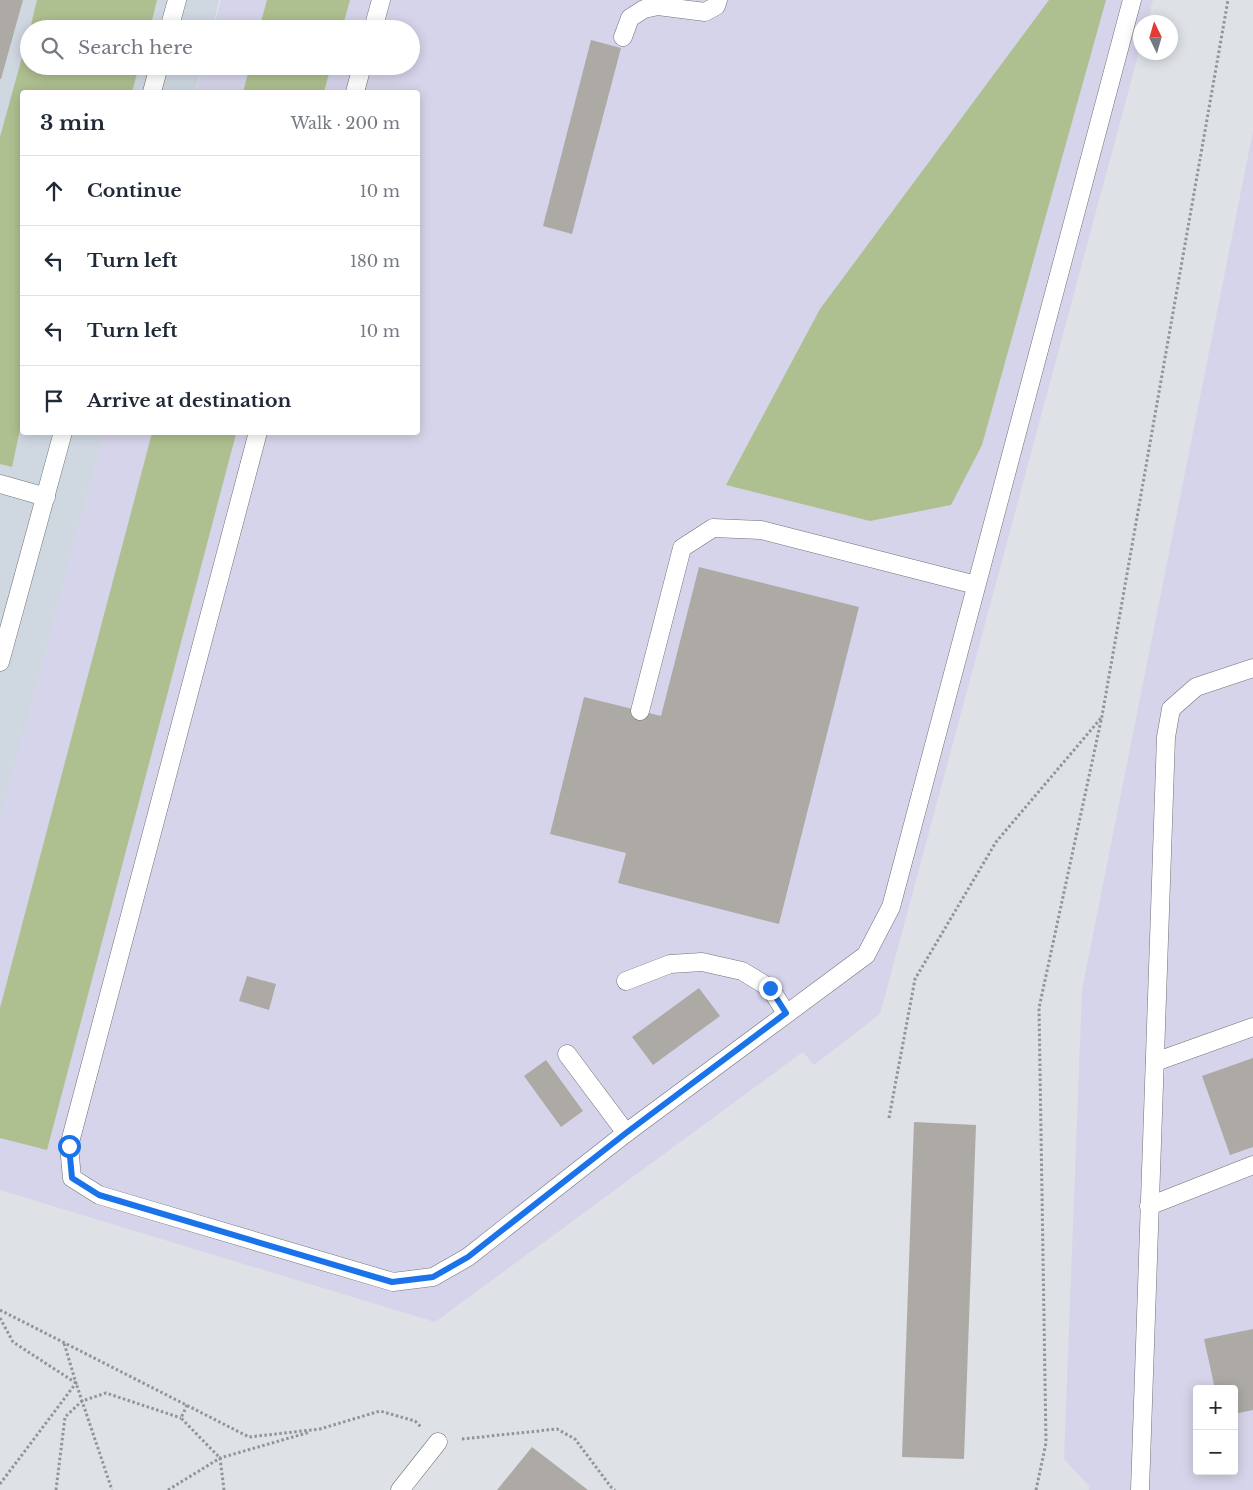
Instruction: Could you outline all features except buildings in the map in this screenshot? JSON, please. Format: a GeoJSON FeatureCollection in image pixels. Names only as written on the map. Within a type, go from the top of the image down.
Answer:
{"type":"FeatureCollection","features":[{"type":"Feature","properties":{"kind":"lane"},"geometry":{"type":"LineString","coordinates":[[171,20],[177,0]]}},
{"type":"Feature","properties":{"kind":"lane"},"geometry":{"type":"LineString","coordinates":[[375,20],[381,0]]}},
{"type":"Feature","properties":{"kind":"lane"},"geometry":{"type":"LineString","coordinates":[[624,37],[630,18],[644,9],[658,6],[706,12],[716,6],[718,0]]}},
{"type":"Feature","properties":{"kind":"lane"},"geometry":{"type":"LineString","coordinates":[[257,435],[69,1146],[72,1178],[99,1195],[392,1282],[433,1277],[468,1257],[626,1133],[866,955],[891,907],[1132,0]]}},
{"type":"Feature","properties":{"kind":"lane"},"geometry":{"type":"LineString","coordinates":[[153,90],[157,75]]}},
{"type":"Feature","properties":{"kind":"lane"},"geometry":{"type":"LineString","coordinates":[[356,90],[360,75]]}},
{"type":"Feature","properties":{"kind":"lane"},"geometry":{"type":"LineString","coordinates":[[0,662],[62,435]]}},
{"type":"Feature","properties":{"kind":"lane"},"geometry":{"type":"LineString","coordinates":[[0,484],[46,497]]}},
{"type":"Feature","properties":{"kind":"lane"},"geometry":{"type":"LineString","coordinates":[[640,711],[682,548],[713,528],[761,530],[976,585]]}},
{"type":"Feature","properties":{"kind":"lane"},"geometry":{"type":"LineString","coordinates":[[1140,1490],[1166,737],[1172,709],[1196,687],[1253,668]]}},
{"type":"Feature","properties":{"kind":"lane"},"geometry":{"type":"LineString","coordinates":[[626,981],[670,964],[702,962],[742,971],[770,988],[786,1013]]}},
{"type":"Feature","properties":{"kind":"lane"},"geometry":{"type":"LineString","coordinates":[[1155,1062],[1253,1027]]}},
{"type":"Feature","properties":{"kind":"lane"},"geometry":{"type":"LineString","coordinates":[[567,1054],[626,1133]]}},
{"type":"Feature","properties":{"kind":"lane"},"geometry":{"type":"LineString","coordinates":[[1150,1206],[1253,1165]]}},
{"type":"Feature","properties":{"kind":"lane"},"geometry":{"type":"LineString","coordinates":[[400,1490],[438,1442]]}},
{"type":"Feature","properties":{"kind":"path"},"geometry":{"type":"LineString","coordinates":[[1036,1490],[1046,1443],[1039,1008],[1102,716],[1228,0]]}},
{"type":"Feature","properties":{"kind":"path"},"geometry":{"type":"LineString","coordinates":[[889,1118],[916,979],[996,842],[1102,716]]}},
{"type":"Feature","properties":{"kind":"path"},"geometry":{"type":"LineString","coordinates":[[0,1310],[249,1437],[320,1429]]}},
{"type":"Feature","properties":{"kind":"path"},"geometry":{"type":"LineString","coordinates":[[0,1318],[13,1342],[76,1383]]}},
{"type":"Feature","properties":{"kind":"path"},"geometry":{"type":"LineString","coordinates":[[64,1343],[112,1490]]}},
{"type":"Feature","properties":{"kind":"path"},"geometry":{"type":"LineString","coordinates":[[0,1484],[76,1383]]}},
{"type":"Feature","properties":{"kind":"path"},"geometry":{"type":"LineString","coordinates":[[56,1490],[65,1416],[82,1400],[106,1393],[181,1418],[220,1458],[224,1490]]}},
{"type":"Feature","properties":{"kind":"path"},"geometry":{"type":"LineString","coordinates":[[181,1418],[187,1405]]}},
{"type":"Feature","properties":{"kind":"path"},"geometry":{"type":"LineString","coordinates":[[168,1490],[220,1458],[380,1411],[415,1421],[438,1442],[558,1429],[576,1439],[615,1490]]}},
{"type":"Feature","properties":{"kind":"shaded area"},"geometry":{"type":"Polygon","coordinates":[[[0,0],[219,0],[214,20],[20,20],[20,75],[200,75],[196,90],[20,90],[20,435],[103,435],[0,821],[0,0]]]}},
{"type":"Feature","properties":{"kind":"shaded area"},"geometry":{"type":"Polygon","coordinates":[[[221,0],[1153,0],[1149,15],[1133,15],[1133,60],[1137,60],[880,1014],[814,1065],[803,1052],[435,1322],[0,1190],[0,820],[103,435],[420,435],[420,90],[197,90],[201,75],[420,75],[420,20],[215,20],[221,0]]]}},
{"type":"Feature","properties":{"kind":"shaded area"},"geometry":{"type":"Polygon","coordinates":[[[1253,131],[1253,1490],[1089,1490],[1089,1486],[1064,1459],[1082,990],[1253,131]]]}},
{"type":"Feature","properties":{"kind":"green space"},"geometry":{"type":"Polygon","coordinates":[[[37,0],[157,0],[152,20],[32,20],[37,0]]]}},
{"type":"Feature","properties":{"kind":"green space"},"geometry":{"type":"Polygon","coordinates":[[[267,0],[350,0],[344,20],[261,20],[267,0]]]}},
{"type":"Feature","properties":{"kind":"green space"},"geometry":{"type":"Polygon","coordinates":[[[1049,0],[1106,0],[982,445],[951,505],[870,521],[726,485],[820,309],[1049,0]]]}},
{"type":"Feature","properties":{"kind":"green space"},"geometry":{"type":"Polygon","coordinates":[[[20,65],[20,75],[137,75],[133,90],[20,90],[20,429],[12,467],[0,464],[0,137],[20,65]]]}},
{"type":"Feature","properties":{"kind":"green space"},"geometry":{"type":"Polygon","coordinates":[[[248,75],[329,75],[325,90],[244,90],[248,75]]]}},
{"type":"Feature","properties":{"kind":"green space"},"geometry":{"type":"Polygon","coordinates":[[[151,435],[236,435],[47,1150],[0,1138],[0,1008],[151,435]]]}},
{"type":"Feature","properties":{"kind":"route"},"geometry":{"type":"LineString","coordinates":[[69,1146],[72,1178],[99,1195],[392,1282],[433,1277],[468,1257],[626,1133],[786,1013],[770,988]]}}]}
